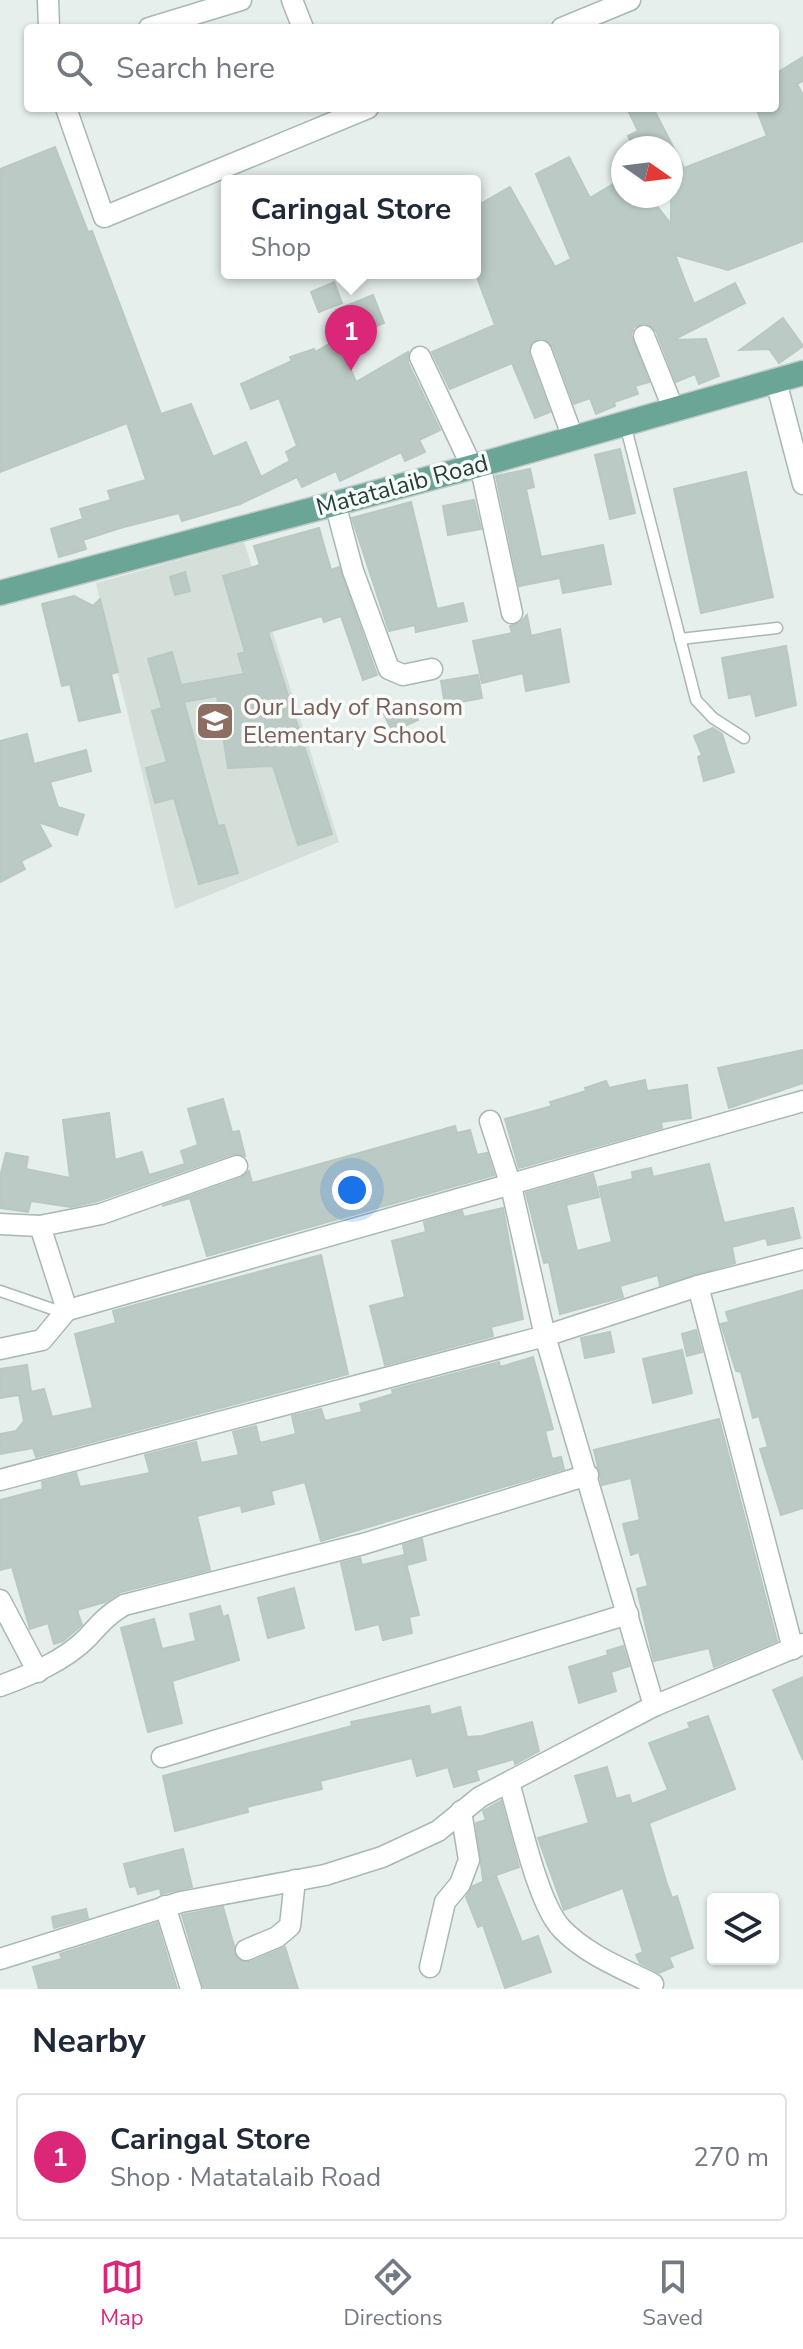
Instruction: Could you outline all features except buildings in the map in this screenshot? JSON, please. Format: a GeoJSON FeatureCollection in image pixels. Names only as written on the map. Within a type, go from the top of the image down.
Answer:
{"type":"FeatureCollection","features":[{"type":"Feature","properties":{"kind":"main road","name":"Matatalaib Road"},"geometry":{"type":"LineString","coordinates":[[0,593],[476,466],[803,373]]}},
{"type":"Feature","properties":{"kind":"street"},"geometry":{"type":"LineString","coordinates":[[48,0],[49,24]]}},
{"type":"Feature","properties":{"kind":"street"},"geometry":{"type":"LineString","coordinates":[[162,24],[241,0]]}},
{"type":"Feature","properties":{"kind":"street"},"geometry":{"type":"LineString","coordinates":[[292,0],[301,24]]}},
{"type":"Feature","properties":{"kind":"street"},"geometry":{"type":"LineString","coordinates":[[572,24],[630,0]]}},
{"type":"Feature","properties":{"kind":"street"},"geometry":{"type":"LineString","coordinates":[[67,112],[104,217],[337,114]]}},
{"type":"Feature","properties":{"kind":"street"},"geometry":{"type":"LineString","coordinates":[[644,336],[673,408]]}},
{"type":"Feature","properties":{"kind":"street"},"geometry":{"type":"LineString","coordinates":[[541,351],[573,438]]}},
{"type":"Feature","properties":{"kind":"street"},"geometry":{"type":"LineString","coordinates":[[420,357],[476,466],[512,613]]}},
{"type":"Feature","properties":{"kind":"street"},"geometry":{"type":"LineString","coordinates":[[776,381],[803,484]]}},
{"type":"Feature","properties":{"kind":"street"},"geometry":{"type":"LineString","coordinates":[[335,503],[353,571],[389,669],[403,675],[432,669]]}},
{"type":"Feature","properties":{"kind":"street"},"geometry":{"type":"LineString","coordinates":[[0,1349],[42,1340],[64,1311],[803,1101]]}},
{"type":"Feature","properties":{"kind":"street"},"geometry":{"type":"LineString","coordinates":[[490,1121],[511,1186],[545,1336],[654,1706]]}},
{"type":"Feature","properties":{"kind":"street"},"geometry":{"type":"LineString","coordinates":[[0,1224],[40,1226],[101,1214],[237,1166]]}},
{"type":"Feature","properties":{"kind":"street"},"geometry":{"type":"LineString","coordinates":[[40,1226],[64,1311]]}},
{"type":"Feature","properties":{"kind":"street"},"geometry":{"type":"LineString","coordinates":[[0,1480],[545,1336],[698,1286],[803,1259]]}},
{"type":"Feature","properties":{"kind":"street"},"geometry":{"type":"LineString","coordinates":[[0,1959],[165,1906],[295,1880],[382,1857],[438,1831],[461,1811],[476,1792],[509,1783],[654,1706],[798,1646],[698,1286]]}},
{"type":"Feature","properties":{"kind":"street"},"geometry":{"type":"LineString","coordinates":[[0,1686],[38,1672],[86,1639],[103,1616],[124,1605],[363,1544],[588,1475]]}},
{"type":"Feature","properties":{"kind":"street"},"geometry":{"type":"LineString","coordinates":[[0,1600],[38,1672]]}},
{"type":"Feature","properties":{"kind":"street"},"geometry":{"type":"LineString","coordinates":[[162,1757],[628,1614]]}},
{"type":"Feature","properties":{"kind":"street"},"geometry":{"type":"LineString","coordinates":[[509,1783],[544,1898],[560,1928],[587,1950],[653,1984]]}},
{"type":"Feature","properties":{"kind":"street"},"geometry":{"type":"LineString","coordinates":[[430,1967],[445,1902],[460,1884],[469,1860],[461,1811]]}},
{"type":"Feature","properties":{"kind":"street"},"geometry":{"type":"LineString","coordinates":[[246,1950],[277,1937],[290,1926],[295,1880]]}},
{"type":"Feature","properties":{"kind":"street"},"geometry":{"type":"LineString","coordinates":[[165,1906],[191,1989]]}},
{"type":"Feature","properties":{"kind":"lane"},"geometry":{"type":"LineString","coordinates":[[625,424],[696,700],[713,718],[744,738]]}},
{"type":"Feature","properties":{"kind":"lane"},"geometry":{"type":"LineString","coordinates":[[680,639],[777,628]]}},
{"type":"Feature","properties":{"kind":"lane"},"geometry":{"type":"LineString","coordinates":[[0,1291],[64,1311]]}},
{"type":"Feature","properties":{"kind":"shaded area","name":"Our Lady of Ransom Elementary School"},"geometry":{"type":"Polygon","coordinates":[[[244,542],[339,842],[175,909],[96,583],[244,542]]]}},
{"type":"Feature","properties":{"kind":"place","name":"Caringal Store"},"geometry":{"type":"Point","coordinates":[351,371]}},
{"type":"Feature","properties":{"kind":"place","name":"Our Lady of Ransom Elementary School"},"geometry":{"type":"Point","coordinates":[215,721]}}]}
